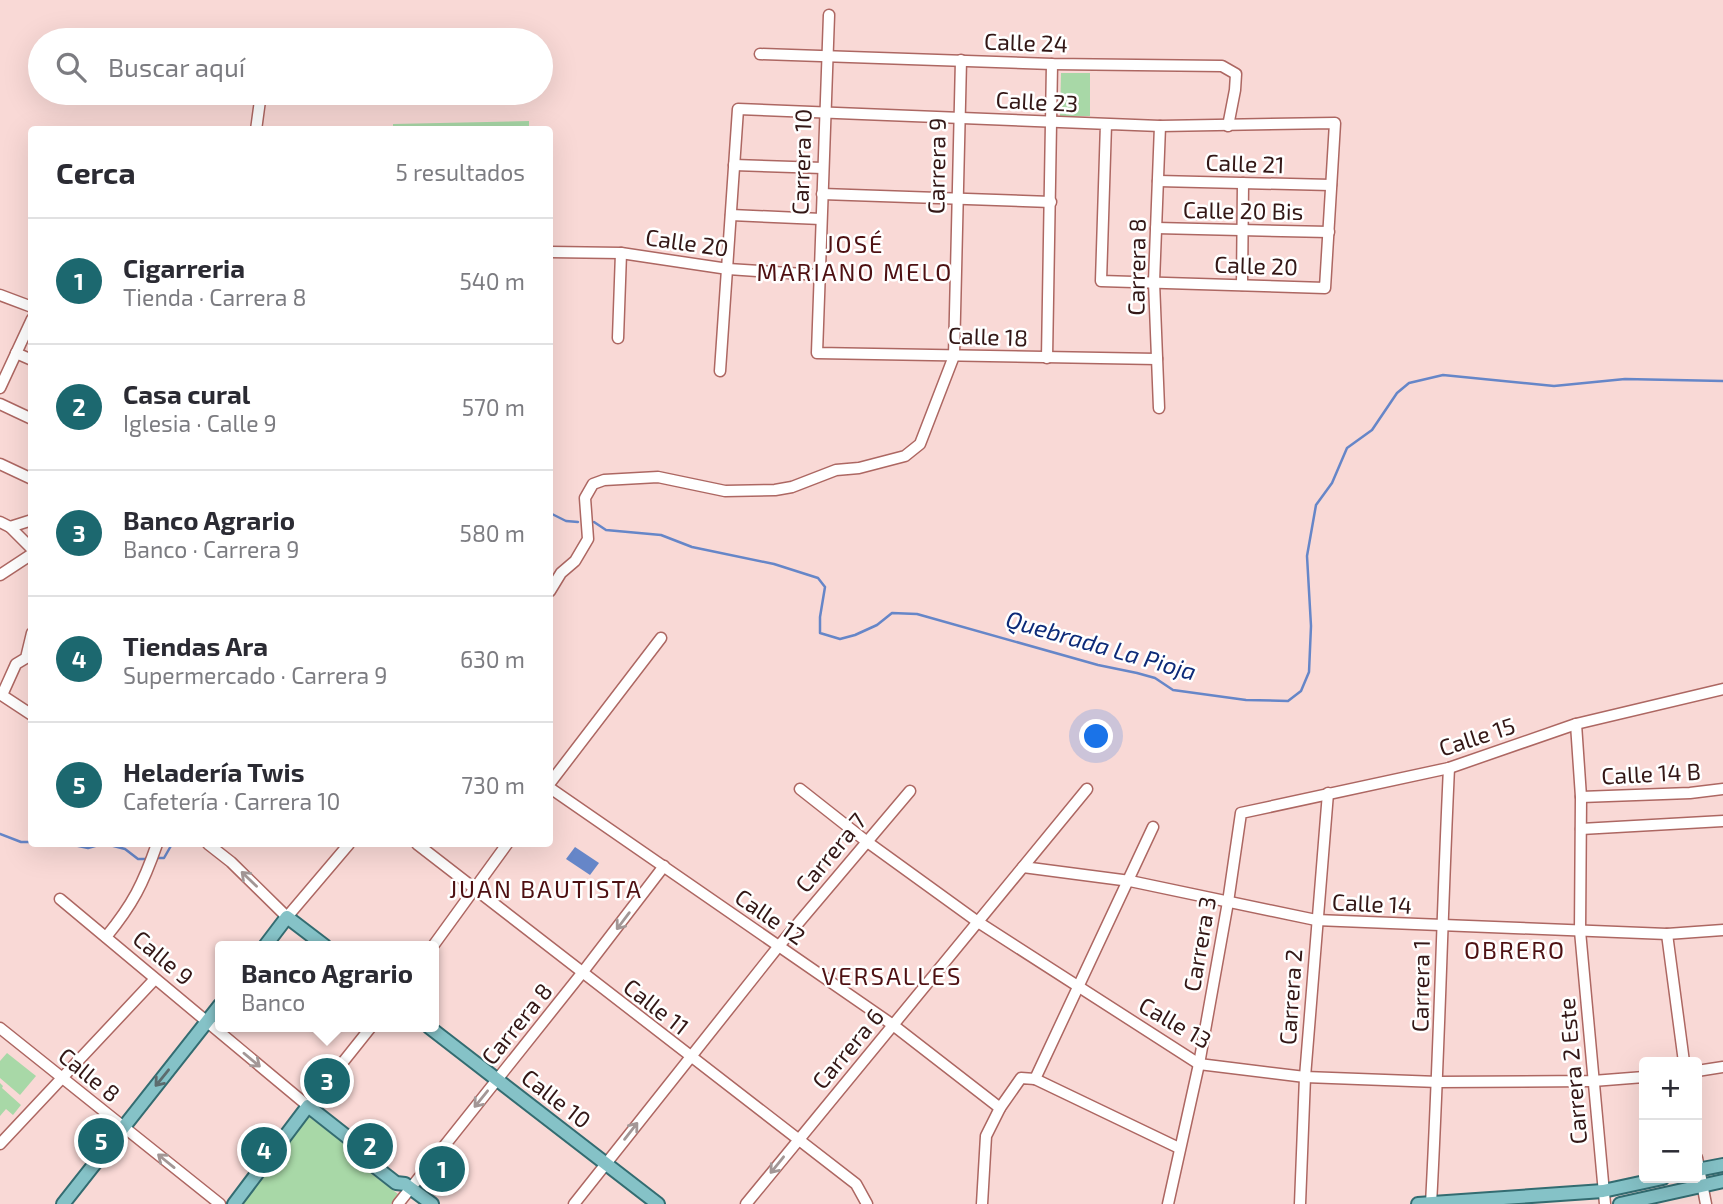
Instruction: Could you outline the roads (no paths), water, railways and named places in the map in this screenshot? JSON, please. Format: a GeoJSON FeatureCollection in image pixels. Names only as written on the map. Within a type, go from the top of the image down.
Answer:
{"type":"FeatureCollection","features":[{"type":"Feature","properties":{"kind":"main road"},"geometry":{"type":"LineString","coordinates":[[269,941],[288,917],[319,941]]}},
{"type":"Feature","properties":{"kind":"main road"},"geometry":{"type":"LineString","coordinates":[[63,1204],[215,1012]]}},
{"type":"Feature","properties":{"kind":"main road","name":"Calle 10"},"geometry":{"type":"LineString","coordinates":[[436,1032],[658,1204]]}},
{"type":"Feature","properties":{"kind":"main road"},"geometry":{"type":"LineString","coordinates":[[234,1204],[309,1106]]}},
{"type":"Feature","properties":{"kind":"main road","name":"Calle 9"},"geometry":{"type":"LineString","coordinates":[[309,1106],[369,1154],[373,1166],[396,1183],[405,1184],[432,1204]]}},
{"type":"Feature","properties":{"kind":"main road"},"geometry":{"type":"LineString","coordinates":[[1702,1166],[1723,1165]]}},
{"type":"Feature","properties":{"kind":"main road"},"geometry":{"type":"LineString","coordinates":[[1620,1204],[1723,1181]]}},
{"type":"Feature","properties":{"kind":"main road"},"geometry":{"type":"LineString","coordinates":[[1418,1204],[1604,1197],[1647,1183]]}},
{"type":"Feature","properties":{"kind":"street","name":"Carrera 10"},"geometry":{"type":"LineString","coordinates":[[817,353],[829,15]]}},
{"type":"Feature","properties":{"kind":"street","name":"Calle 24"},"geometry":{"type":"LineString","coordinates":[[760,54],[1052,64],[1222,66],[1236,74],[1228,126]]}},
{"type":"Feature","properties":{"kind":"street","name":"Carrera 9"},"geometry":{"type":"LineString","coordinates":[[954,356],[961,60]]}},
{"type":"Feature","properties":{"kind":"street"},"geometry":{"type":"LineString","coordinates":[[1047,358],[1052,64]]}},
{"type":"Feature","properties":{"kind":"street"},"geometry":{"type":"LineString","coordinates":[[257,126],[259,105]]}},
{"type":"Feature","properties":{"kind":"street","name":"Calle 23"},"geometry":{"type":"LineString","coordinates":[[734,165],[738,109],[1160,126],[1335,123],[1331,186]]}},
{"type":"Feature","properties":{"kind":"street","name":"Calle 20"},"geometry":{"type":"LineString","coordinates":[[1106,124],[1101,281],[1325,288],[1328,232]]}},
{"type":"Feature","properties":{"kind":"street","name":"Carrera 8"},"geometry":{"type":"LineString","coordinates":[[1159,408],[1154,282],[1160,126]]}},
{"type":"Feature","properties":{"kind":"street"},"geometry":{"type":"LineString","coordinates":[[720,370],[734,165],[823,168]]}},
{"type":"Feature","properties":{"kind":"street","name":"Calle 21"},"geometry":{"type":"LineString","coordinates":[[1158,181],[1331,186]]}},
{"type":"Feature","properties":{"kind":"street"},"geometry":{"type":"LineString","coordinates":[[1242,285],[1243,183]]}},
{"type":"Feature","properties":{"kind":"street"},"geometry":{"type":"LineString","coordinates":[[1328,232],[1331,186]]}},
{"type":"Feature","properties":{"kind":"street"},"geometry":{"type":"LineString","coordinates":[[822,194],[1051,202]]}},
{"type":"Feature","properties":{"kind":"street"},"geometry":{"type":"LineString","coordinates":[[732,215],[821,219]]}},
{"type":"Feature","properties":{"kind":"street","name":"Calle 20 Bis"},"geometry":{"type":"LineString","coordinates":[[1156,228],[1328,232]]}},
{"type":"Feature","properties":{"kind":"street","name":"Calle 20"},"geometry":{"type":"LineString","coordinates":[[553,252],[621,253],[728,269],[819,275]]}},
{"type":"Feature","properties":{"kind":"street"},"geometry":{"type":"LineString","coordinates":[[618,338],[621,253]]}},
{"type":"Feature","properties":{"kind":"street"},"geometry":{"type":"LineString","coordinates":[[0,295],[28,306]]}},
{"type":"Feature","properties":{"kind":"street"},"geometry":{"type":"LineString","coordinates":[[0,388],[5,366],[16,353],[28,328]]}},
{"type":"Feature","properties":{"kind":"street"},"geometry":{"type":"LineString","coordinates":[[16,353],[28,358]]}},
{"type":"Feature","properties":{"kind":"street","name":"Calle 18"},"geometry":{"type":"LineString","coordinates":[[817,353],[1157,359]]}},
{"type":"Feature","properties":{"kind":"street"},"geometry":{"type":"LineString","coordinates":[[553,586],[561,573],[575,561],[588,539],[585,498],[593,484],[604,480],[658,477],[725,491],[757,492],[792,487],[836,470],[859,468],[905,456],[920,444],[954,356]]}},
{"type":"Feature","properties":{"kind":"street"},"geometry":{"type":"LineString","coordinates":[[0,404],[28,417]]}},
{"type":"Feature","properties":{"kind":"street"},"geometry":{"type":"LineString","coordinates":[[0,464],[28,477]]}},
{"type":"Feature","properties":{"kind":"street"},"geometry":{"type":"LineString","coordinates":[[5,524],[28,521]]}},
{"type":"Feature","properties":{"kind":"street"},"geometry":{"type":"LineString","coordinates":[[5,524],[28,548]]}},
{"type":"Feature","properties":{"kind":"street"},"geometry":{"type":"LineString","coordinates":[[0,575],[28,555]]}},
{"type":"Feature","properties":{"kind":"street"},"geometry":{"type":"LineString","coordinates":[[553,781],[662,638]]}},
{"type":"Feature","properties":{"kind":"street"},"geometry":{"type":"LineString","coordinates":[[28,659],[16,664],[1,694],[28,712]]}},
{"type":"Feature","properties":{"kind":"street","name":"Calle 15"},"geometry":{"type":"LineString","coordinates":[[1241,813],[1449,768],[1576,724],[1723,689]]}},
{"type":"Feature","properties":{"kind":"street","name":"Carrera 2 Este"},"geometry":{"type":"LineString","coordinates":[[1576,724],[1581,797],[1580,931],[1604,1197]]}},
{"type":"Feature","properties":{"kind":"street","name":"Carrera 1"},"geometry":{"type":"LineString","coordinates":[[1431,1204],[1449,768]]}},
{"type":"Feature","properties":{"kind":"street","name":"Calle 12"},"geometry":{"type":"LineString","coordinates":[[553,787],[893,1025],[1000,1108]]}},
{"type":"Feature","properties":{"kind":"street","name":"Calle 13"},"geometry":{"type":"LineString","coordinates":[[800,789],[866,841],[978,922],[1199,1063],[1305,1077],[1438,1082],[1593,1081],[1639,1077]]}},
{"type":"Feature","properties":{"kind":"street","name":"Carrera 6"},"geometry":{"type":"LineString","coordinates":[[747,1204],[1087,789]]}},
{"type":"Feature","properties":{"kind":"street","name":"Calle 14 B"},"geometry":{"type":"LineString","coordinates":[[1581,797],[1690,793],[1723,789]]}},
{"type":"Feature","properties":{"kind":"street","name":"Carrera 7"},"geometry":{"type":"LineString","coordinates":[[574,1204],[778,947],[910,791]]}},
{"type":"Feature","properties":{"kind":"street","name":"Carrera 2"},"geometry":{"type":"LineString","coordinates":[[1300,1204],[1305,1077],[1328,793]]}},
{"type":"Feature","properties":{"kind":"street","name":"Carrera 3"},"geometry":{"type":"LineString","coordinates":[[1168,1204],[1199,1063],[1241,813]]}},
{"type":"Feature","properties":{"kind":"street"},"geometry":{"type":"LineString","coordinates":[[1581,829],[1723,821]]}},
{"type":"Feature","properties":{"kind":"street"},"geometry":{"type":"LineString","coordinates":[[1035,1079],[1153,827]]}},
{"type":"Feature","properties":{"kind":"street"},"geometry":{"type":"LineString","coordinates":[[106,937],[130,908],[156,847]]}},
{"type":"Feature","properties":{"kind":"street"},"geometry":{"type":"LineString","coordinates":[[212,847],[288,917],[346,847]]}},
{"type":"Feature","properties":{"kind":"street","name":"Calle 11"},"geometry":{"type":"LineString","coordinates":[[421,847],[856,1184],[867,1204]]}},
{"type":"Feature","properties":{"kind":"street"},"geometry":{"type":"LineString","coordinates":[[437,941],[505,847]]}},
{"type":"Feature","properties":{"kind":"street","name":"Carrera 8"},"geometry":{"type":"LineString","coordinates":[[398,1204],[664,866]]}},
{"type":"Feature","properties":{"kind":"street","name":"Calle 14"},"geometry":{"type":"LineString","coordinates":[[1023,867],[1130,881],[1316,920],[1667,934],[1723,930]]}},
{"type":"Feature","properties":{"kind":"street","name":"Calle 9"},"geometry":{"type":"LineString","coordinates":[[60,899],[215,1029]]}},
{"type":"Feature","properties":{"kind":"street"},"geometry":{"type":"LineString","coordinates":[[1667,934],[1683,1057]]}},
{"type":"Feature","properties":{"kind":"street"},"geometry":{"type":"LineString","coordinates":[[0,1144],[154,980]]}},
{"type":"Feature","properties":{"kind":"street","name":"Calle 8"},"geometry":{"type":"LineString","coordinates":[[1,1030],[220,1204]]}},
{"type":"Feature","properties":{"kind":"street","name":"Calle 9"},"geometry":{"type":"LineString","coordinates":[[219,1032],[309,1106]]}},
{"type":"Feature","properties":{"kind":"street"},"geometry":{"type":"LineString","coordinates":[[309,1106],[367,1032]]}},
{"type":"Feature","properties":{"kind":"street"},"geometry":{"type":"LineString","coordinates":[[1702,1070],[1723,1067]]}},
{"type":"Feature","properties":{"kind":"street"},"geometry":{"type":"LineString","coordinates":[[982,1204],[986,1136],[1000,1108],[1021,1078],[1035,1079],[1179,1148]]}},
{"type":"Feature","properties":{"kind":"street"},"geometry":{"type":"LineString","coordinates":[[1702,1185],[1706,1204]]}},
{"type":"Feature","properties":{"kind":"water"},"geometry":{"type":"Polygon","coordinates":[[[575,847],[599,863],[590,875],[566,859],[575,847]]]}},
{"type":"Feature","properties":{"kind":"waterway","name":"Quebrada La Pioja"},"geometry":{"type":"LineString","coordinates":[[594,522],[606,530],[661,535],[692,547],[774,564],[818,578],[825,587],[820,633],[840,639],[877,625],[892,613],[917,614],[1098,665],[1155,678],[1173,690],[1246,700],[1288,701],[1301,691],[1309,672],[1311,626],[1307,556],[1316,505],[1332,483],[1347,448],[1372,430],[1397,393],[1409,383],[1443,375],[1554,386],[1625,379],[1723,381]]}},
{"type":"Feature","properties":{"kind":"waterway","name":"Quebrada La Pioja"},"geometry":{"type":"LineString","coordinates":[[553,514],[566,521],[578,522]]}},
{"type":"Feature","properties":{"kind":"waterway","name":"Quebrada La Pioja"},"geometry":{"type":"LineString","coordinates":[[0,834],[28,842]]}},
{"type":"Feature","properties":{"kind":"waterway","name":"Quebrada La Pioja"},"geometry":{"type":"LineString","coordinates":[[83,847],[92,847]]}},
{"type":"Feature","properties":{"kind":"waterway","name":"Quebrada La Pioja"},"geometry":{"type":"LineString","coordinates":[[117,847],[138,859],[147,859]]}},
{"type":"Feature","properties":{"kind":"waterway","name":"Quebrada La Pioja"},"geometry":{"type":"LineString","coordinates":[[154,858],[164,858],[170,847]]}},
{"type":"Feature","properties":{"kind":"place","name":"Banco Agrario"},"geometry":{"type":"Point","coordinates":[327,1081]}},
{"type":"Feature","properties":{"kind":"place","name":"Heladería Twis"},"geometry":{"type":"Point","coordinates":[101,1141]}},
{"type":"Feature","properties":{"kind":"place","name":"Casa cural"},"geometry":{"type":"Point","coordinates":[370,1146]}},
{"type":"Feature","properties":{"kind":"place","name":"Tiendas Ara"},"geometry":{"type":"Point","coordinates":[264,1150]}},
{"type":"Feature","properties":{"kind":"place","name":"Cigarreria"},"geometry":{"type":"Point","coordinates":[442,1169]}},
{"type":"Feature","properties":{"kind":"district","name":"JOSÉ MARIANO MELO"},"geometry":{"type":"Point","coordinates":[855,259]}},
{"type":"Feature","properties":{"kind":"district","name":"JUAN BAUTISTA"},"geometry":{"type":"Point","coordinates":[546,890]}},
{"type":"Feature","properties":{"kind":"district","name":"OBRERO"},"geometry":{"type":"Point","coordinates":[1515,951]}},
{"type":"Feature","properties":{"kind":"district","name":"VERSALLES"},"geometry":{"type":"Point","coordinates":[892,977]}}]}
